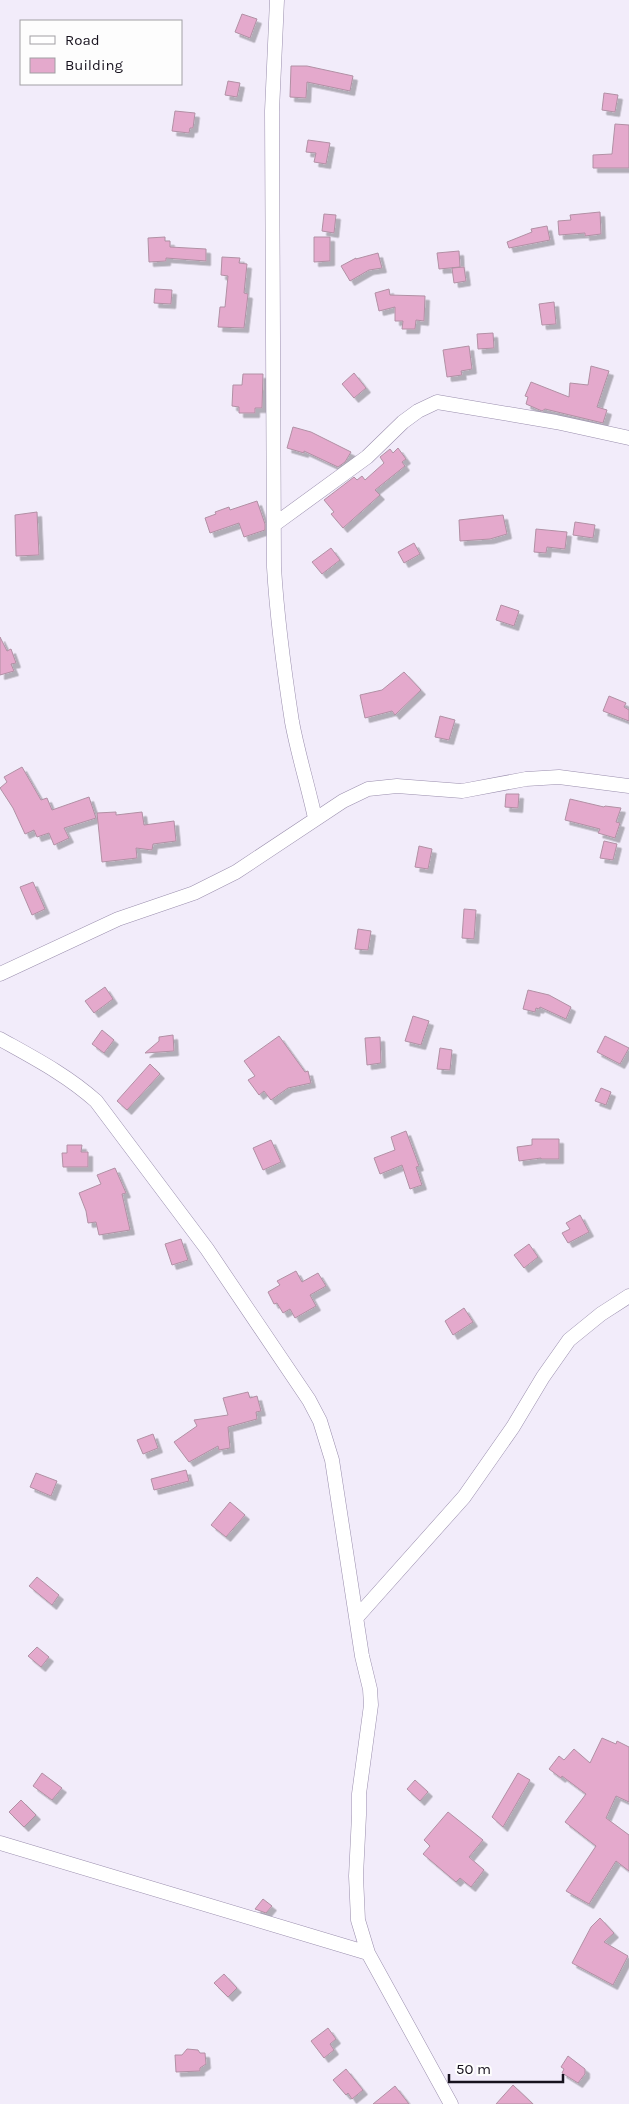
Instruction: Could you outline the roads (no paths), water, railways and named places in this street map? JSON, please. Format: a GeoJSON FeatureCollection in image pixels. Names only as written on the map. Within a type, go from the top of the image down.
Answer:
{"type":"FeatureCollection","features":[{"type":"Feature","properties":{"kind":"street"},"geometry":{"type":"LineString","coordinates":[[277,0],[272,111],[276,524],[274,567],[278,622],[286,665],[292,723],[315,818]]}},
{"type":"Feature","properties":{"kind":"street"},"geometry":{"type":"LineString","coordinates":[[276,524],[367,457],[402,422],[418,410],[438,402],[556,422],[629,438]]}},
{"type":"Feature","properties":{"kind":"street"},"geometry":{"type":"LineString","coordinates":[[0,974],[118,919],[194,893],[236,872],[315,818],[368,789],[396,786],[462,791],[526,780],[560,777],[629,786]]}},
{"type":"Feature","properties":{"kind":"street"},"geometry":{"type":"LineString","coordinates":[[0,1039],[60,1072],[80,1086],[96,1101],[207,1249],[310,1400],[320,1421],[332,1460],[362,1656],[370,1689],[371,1705],[358,1794],[356,1876],[358,1920],[368,1953],[450,2104]]}},
{"type":"Feature","properties":{"kind":"street"},"geometry":{"type":"LineString","coordinates":[[357,1617],[464,1497],[513,1426],[542,1377],[569,1340],[601,1314],[629,1296]]}},
{"type":"Feature","properties":{"kind":"street"},"geometry":{"type":"LineString","coordinates":[[0,1842],[368,1953]]}}]}
